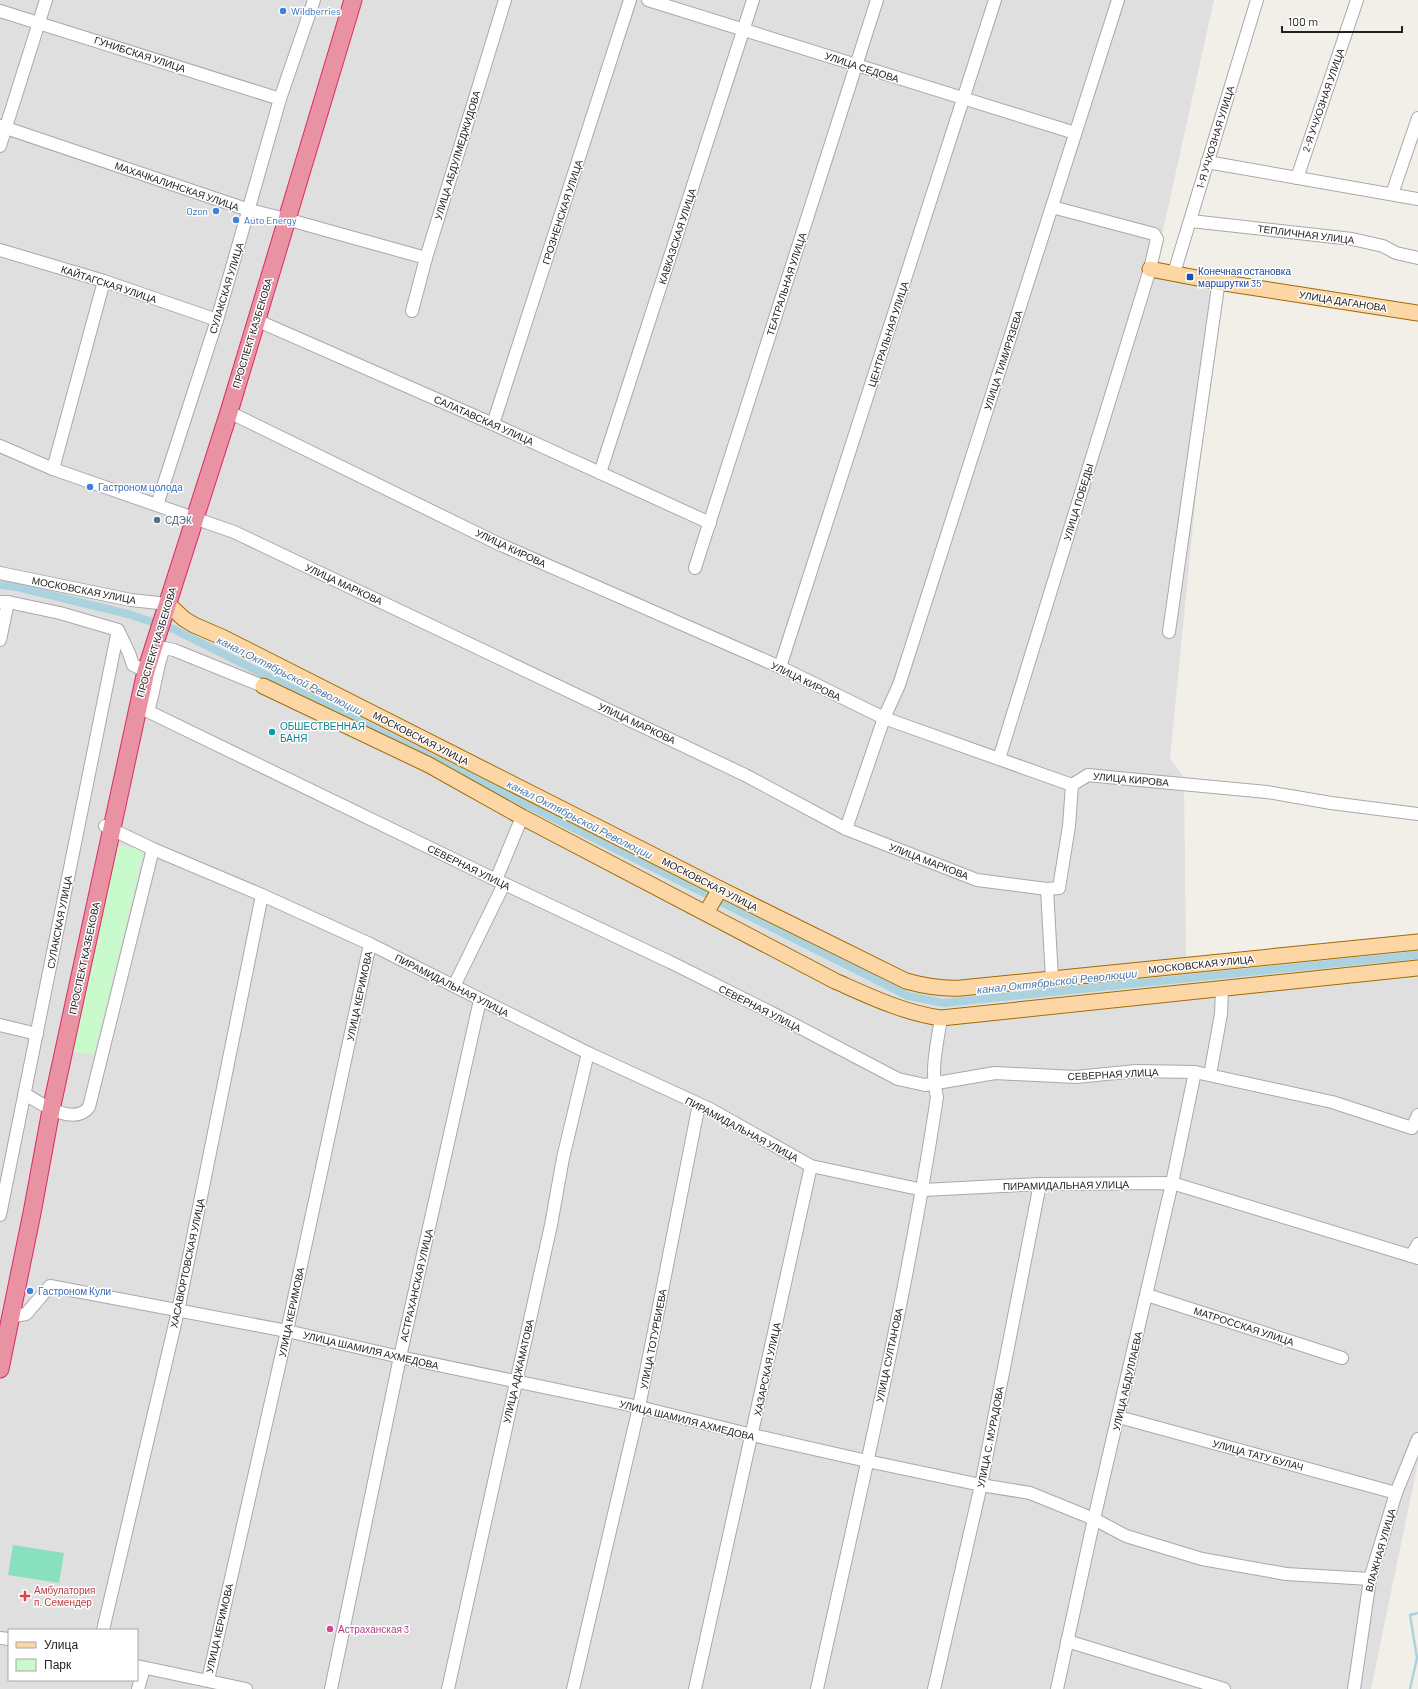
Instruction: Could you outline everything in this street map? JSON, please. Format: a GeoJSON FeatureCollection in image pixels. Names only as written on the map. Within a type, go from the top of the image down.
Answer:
{"type":"FeatureCollection","features":[{"type":"Feature","properties":{"kind":"highway","name":"ПРОСПЕКТ КАЗБЕКОВА"},"geometry":{"type":"LineString","coordinates":[[191,517],[229,412],[346,0]]}},
{"type":"Feature","properties":{"kind":"highway","name":"ПРОСПЕКТ КАЗБЕКОВА"},"geometry":{"type":"LineString","coordinates":[[0,1369],[5,1320],[32,1213],[48,1108],[108,827],[135,684],[143,669],[163,609],[283,218],[353,0]]}},
{"type":"Feature","properties":{"kind":"highway","name":"ПРОСПЕКТ КАЗБЕКОВА"},"geometry":{"type":"LineString","coordinates":[[108,827],[142,709],[143,669]]}},
{"type":"Feature","properties":{"kind":"main road","name":"УЛИЦА ДАГАНОВА"},"geometry":{"type":"LineString","coordinates":[[1150,268],[1218,281],[1418,312]]}},
{"type":"Feature","properties":{"kind":"main road","name":"МОСКОВСКАЯ УЛИЦА"},"geometry":{"type":"LineString","coordinates":[[163,609],[224,638],[720,889],[906,981],[920,985],[948,989],[961,988],[1418,942]]}},
{"type":"Feature","properties":{"kind":"main road","name":"МОСКОВСКАЯ УЛИЦА"},"geometry":{"type":"LineString","coordinates":[[263,686],[429,765],[522,817],[835,981],[885,1003],[920,1014],[941,1018],[1418,968]]}},
{"type":"Feature","properties":{"kind":"main road"},"geometry":{"type":"LineString","coordinates":[[706,913],[720,889]]}},
{"type":"Feature","properties":{"kind":"street"},"geometry":{"type":"LineString","coordinates":[[0,146],[3,127],[46,0]]}},
{"type":"Feature","properties":{"kind":"street","name":"СУЛАКСКАЯ УЛИЦА"},"geometry":{"type":"LineString","coordinates":[[157,506],[217,320],[280,99],[314,0]]}},
{"type":"Feature","properties":{"kind":"street","name":"УЛИЦА АБДУЛМЕДЖИДОВА"},"geometry":{"type":"LineString","coordinates":[[412,311],[426,258],[505,0]]}},
{"type":"Feature","properties":{"kind":"street","name":"ГРОЗНЕНСКАЯ УЛИЦА"},"geometry":{"type":"LineString","coordinates":[[493,424],[630,0]]}},
{"type":"Feature","properties":{"kind":"street","name":"УЛИЦА СЕДОВА"},"geometry":{"type":"LineString","coordinates":[[648,0],[744,29],[964,100],[1076,133]]}},
{"type":"Feature","properties":{"kind":"street","name":"КАВКАЗСКАЯ УЛИЦА"},"geometry":{"type":"LineString","coordinates":[[600,473],[753,0]]}},
{"type":"Feature","properties":{"kind":"street","name":"ТЕАТРАЛЬНАЯ УЛИЦА"},"geometry":{"type":"LineString","coordinates":[[694,568],[710,523],[877,0]]}},
{"type":"Feature","properties":{"kind":"street","name":"ЦЕНТРАЛЬНАЯ УЛИЦА"},"geometry":{"type":"LineString","coordinates":[[780,667],[995,0]]}},
{"type":"Feature","properties":{"kind":"street","name":"УЛИЦА ТИМИРЯЗЕВА"},"geometry":{"type":"LineString","coordinates":[[846,829],[884,718],[899,686],[1118,0]]}},
{"type":"Feature","properties":{"kind":"street","name":"1-Я УЧХОЗНАЯ УЛИЦА"},"geometry":{"type":"LineString","coordinates":[[1174,272],[1191,221],[1207,162],[1257,0]]}},
{"type":"Feature","properties":{"kind":"street","name":"2-Я УЧХОЗНАЯ УЛИЦА"},"geometry":{"type":"LineString","coordinates":[[1297,178],[1357,0]]}},
{"type":"Feature","properties":{"kind":"street","name":"ГУНИБСКАЯ УЛИЦА"},"geometry":{"type":"LineString","coordinates":[[0,11],[280,99]]}},
{"type":"Feature","properties":{"kind":"street"},"geometry":{"type":"LineString","coordinates":[[1392,194],[1418,118]]}},
{"type":"Feature","properties":{"kind":"street","name":"МАХАЧКАЛИНСКАЯ УЛИЦА"},"geometry":{"type":"LineString","coordinates":[[3,127],[249,210],[426,258]]}},
{"type":"Feature","properties":{"kind":"street"},"geometry":{"type":"LineString","coordinates":[[1207,162],[1418,199]]}},
{"type":"Feature","properties":{"kind":"street","name":"УЛИЦА ПОБЕДЫ"},"geometry":{"type":"LineString","coordinates":[[999,759],[1150,268],[1157,239],[1154,234],[1052,207]]}},
{"type":"Feature","properties":{"kind":"street","name":"ТЕПЛИЧНАЯ УЛИЦА"},"geometry":{"type":"LineString","coordinates":[[1191,221],[1352,239],[1384,246],[1396,253],[1418,258]]}},
{"type":"Feature","properties":{"kind":"street","name":"КАЙТАГСКАЯ УЛИЦА"},"geometry":{"type":"LineString","coordinates":[[0,250],[104,281],[217,320]]}},
{"type":"Feature","properties":{"kind":"street"},"geometry":{"type":"LineString","coordinates":[[53,469],[104,281]]}},
{"type":"Feature","properties":{"kind":"street"},"geometry":{"type":"LineString","coordinates":[[1169,632],[1218,281]]}},
{"type":"Feature","properties":{"kind":"street","name":"САЛАТАВСКАЯ УЛИЦА"},"geometry":{"type":"LineString","coordinates":[[256,320],[493,424],[710,523]]}},
{"type":"Feature","properties":{"kind":"street","name":"УЛИЦА КИРОВА"},"geometry":{"type":"LineString","coordinates":[[229,412],[499,544],[780,667],[884,718],[1072,785],[1088,775],[1267,792],[1331,803],[1418,814]]}},
{"type":"Feature","properties":{"kind":"street","name":"УЛИЦА МАРКОВА"},"geometry":{"type":"LineString","coordinates":[[0,446],[53,469],[234,532],[745,775],[846,829],[977,880],[1047,889]]}},
{"type":"Feature","properties":{"kind":"street","name":"МОСКОВСКАЯ УЛИЦА"},"geometry":{"type":"LineString","coordinates":[[0,573],[132,600],[163,609]]}},
{"type":"Feature","properties":{"kind":"street"},"geometry":{"type":"LineString","coordinates":[[0,640],[4,602],[60,613],[118,630],[133,665],[143,669]]}},
{"type":"Feature","properties":{"kind":"street","name":"СУЛАКСКАЯ УЛИЦА"},"geometry":{"type":"LineString","coordinates":[[0,1215],[118,630]]}},
{"type":"Feature","properties":{"kind":"street","name":"МОСКОВСКАЯ УЛИЦА"},"geometry":{"type":"LineString","coordinates":[[142,709],[154,695],[160,658],[164,648],[174,650],[263,686]]}},
{"type":"Feature","properties":{"kind":"street","name":"СЕВЕРНАЯ УЛИЦА"},"geometry":{"type":"LineString","coordinates":[[142,709],[500,882],[595,926],[767,1011],[898,1079],[925,1085],[995,1073],[1076,1076],[1136,1071],[1194,1072],[1332,1102],[1412,1128],[1418,1115]]}},
{"type":"Feature","properties":{"kind":"street"},"geometry":{"type":"LineString","coordinates":[[1052,979],[1047,889],[1059,888],[1069,826],[1072,785]]}},
{"type":"Feature","properties":{"kind":"street"},"geometry":{"type":"LineString","coordinates":[[454,986],[500,882],[522,817]]}},
{"type":"Feature","properties":{"kind":"street","name":"ПИРАМИДАЛЬНАЯ УЛИЦА"},"geometry":{"type":"LineString","coordinates":[[108,827],[153,849],[262,895],[370,944],[588,1053],[699,1104],[811,1166],[923,1190],[1040,1184],[1172,1183],[1415,1257]]}},
{"type":"Feature","properties":{"kind":"street"},"geometry":{"type":"LineString","coordinates":[[25,1094],[48,1108],[74,1115],[84,1112],[89,1107],[153,849]]}},
{"type":"Feature","properties":{"kind":"street","name":"ХАСАВЮРТОВСКАЯ УЛИЦА"},"geometry":{"type":"LineString","coordinates":[[103,1629],[178,1311],[262,895]]}},
{"type":"Feature","properties":{"kind":"street","name":"УЛИЦА КЕРИМОВА"},"geometry":{"type":"LineString","coordinates":[[208,1680],[287,1331],[370,944]]}},
{"type":"Feature","properties":{"kind":"street"},"geometry":{"type":"LineString","coordinates":[[1210,1076],[1221,1014],[1222,988]]}},
{"type":"Feature","properties":{"kind":"street","name":"АСТРАХАНСКАЯ УЛИЦА"},"geometry":{"type":"LineString","coordinates":[[331,1689],[400,1357],[480,1000]]}},
{"type":"Feature","properties":{"kind":"street","name":"УЛИЦА СУЛТАНОВА"},"geometry":{"type":"LineString","coordinates":[[817,1689],[867,1460],[923,1190],[937,1097],[933,1066],[941,1018]]}},
{"type":"Feature","properties":{"kind":"street"},"geometry":{"type":"LineString","coordinates":[[0,1025],[37,1034]]}},
{"type":"Feature","properties":{"kind":"street","name":"УЛИЦА АДЖАМАТОВА"},"geometry":{"type":"LineString","coordinates":[[448,1689],[551,1224],[563,1158],[588,1053]]}},
{"type":"Feature","properties":{"kind":"street","name":"УЛИЦА АБДУЛЛАЕВА"},"geometry":{"type":"LineString","coordinates":[[1057,1689],[1094,1519],[1172,1183],[1194,1072]]}},
{"type":"Feature","properties":{"kind":"street","name":"УЛИЦА ТОТУРБИЕВА"},"geometry":{"type":"LineString","coordinates":[[573,1689],[639,1407],[699,1104]]}},
{"type":"Feature","properties":{"kind":"street","name":"ХАЗАРСКАЯ УЛИЦА"},"geometry":{"type":"LineString","coordinates":[[695,1689],[811,1166]]}},
{"type":"Feature","properties":{"kind":"street","name":"УЛИЦА С. МУРАДОВА"},"geometry":{"type":"LineString","coordinates":[[934,1689],[981,1485],[1040,1184]]}},
{"type":"Feature","properties":{"kind":"street"},"geometry":{"type":"LineString","coordinates":[[1415,1257],[1418,1244]]}},
{"type":"Feature","properties":{"kind":"street","name":"УЛИЦА ШАМИЛЯ АХМЕДОВА"},"geometry":{"type":"LineString","coordinates":[[5,1320],[26,1314],[50,1286],[287,1331],[400,1357],[639,1407],[752,1435],[981,1485],[1030,1494],[1094,1519],[1126,1536],[1202,1559],[1286,1574],[1370,1579]]}},
{"type":"Feature","properties":{"kind":"street","name":"МАТРОССКАЯ УЛИЦА"},"geometry":{"type":"LineString","coordinates":[[1147,1295],[1342,1358]]}},
{"type":"Feature","properties":{"kind":"street","name":"УЛИЦА ТАТУ БУЛАЧ"},"geometry":{"type":"LineString","coordinates":[[1119,1416],[1396,1493]]}},
{"type":"Feature","properties":{"kind":"street","name":"ВЛАЖНАЯ УЛИЦА"},"geometry":{"type":"LineString","coordinates":[[1354,1689],[1370,1579],[1396,1493],[1418,1439]]}},
{"type":"Feature","properties":{"kind":"street"},"geometry":{"type":"LineString","coordinates":[[1406,1470],[1418,1466]]}},
{"type":"Feature","properties":{"kind":"street"},"geometry":{"type":"LineString","coordinates":[[1067,1642],[1224,1689]]}},
{"type":"Feature","properties":{"kind":"street"},"geometry":{"type":"LineString","coordinates":[[138,1689],[140,1667],[246,1689]]}},
{"type":"Feature","properties":{"kind":"shaded area"},"geometry":{"type":"Polygon","coordinates":[[[0,0],[1214,0],[1156,262],[1217,282],[1170,758],[1184,778],[1186,963],[1418,946],[1418,1462],[1371,1689],[0,1689],[0,0]]]}},
{"type":"Feature","properties":{"kind":"green space"},"geometry":{"type":"Polygon","coordinates":[[[122,846],[144,850],[94,1055],[70,1051],[115,848],[122,846]]]}},
{"type":"Feature","properties":{"kind":"green space"},"geometry":{"type":"Polygon","coordinates":[[[13,1545],[64,1553],[59,1583],[8,1575],[13,1545]]]}},
{"type":"Feature","properties":{"kind":"waterway","name":"канал Октябрьской Революции"},"geometry":{"type":"LineString","coordinates":[[0,585],[17,587],[128,614],[173,629],[708,895]]}},
{"type":"Feature","properties":{"kind":"waterway","name":"канал Октябрьской Революции"},"geometry":{"type":"LineString","coordinates":[[721,902],[908,996],[944,1003],[1418,955]]}},
{"type":"Feature","properties":{"kind":"waterway"},"geometry":{"type":"LineString","coordinates":[[1410,1689],[1417,1658],[1410,1615],[1418,1613]]}},
{"type":"Feature","properties":{"kind":"place","name":"Wildberries"},"geometry":{"type":"Point","coordinates":[283,11]}},
{"type":"Feature","properties":{"kind":"place","name":"Ozon"},"geometry":{"type":"Point","coordinates":[216,211]}},
{"type":"Feature","properties":{"kind":"place","name":"Auto Energy"},"geometry":{"type":"Point","coordinates":[236,220]}},
{"type":"Feature","properties":{"kind":"place","name":"Конечная остановка маршрутки 35"},"geometry":{"type":"Point","coordinates":[1190,277]}},
{"type":"Feature","properties":{"kind":"place","name":"Гастроном цолода"},"geometry":{"type":"Point","coordinates":[90,487]}},
{"type":"Feature","properties":{"kind":"place","name":"СДЭК"},"geometry":{"type":"Point","coordinates":[157,520]}},
{"type":"Feature","properties":{"kind":"place","name":"ОБШЕСТВЕННАЯ БАНЯ"},"geometry":{"type":"Point","coordinates":[272,732]}},
{"type":"Feature","properties":{"kind":"place","name":"Гастроном Кули"},"geometry":{"type":"Point","coordinates":[30,1291]}},
{"type":"Feature","properties":{"kind":"place","name":"Амбулатория п. Семендер"},"geometry":{"type":"Point","coordinates":[25,1596]}},
{"type":"Feature","properties":{"kind":"place","name":"Астраханская 3"},"geometry":{"type":"Point","coordinates":[330,1629]}}]}
